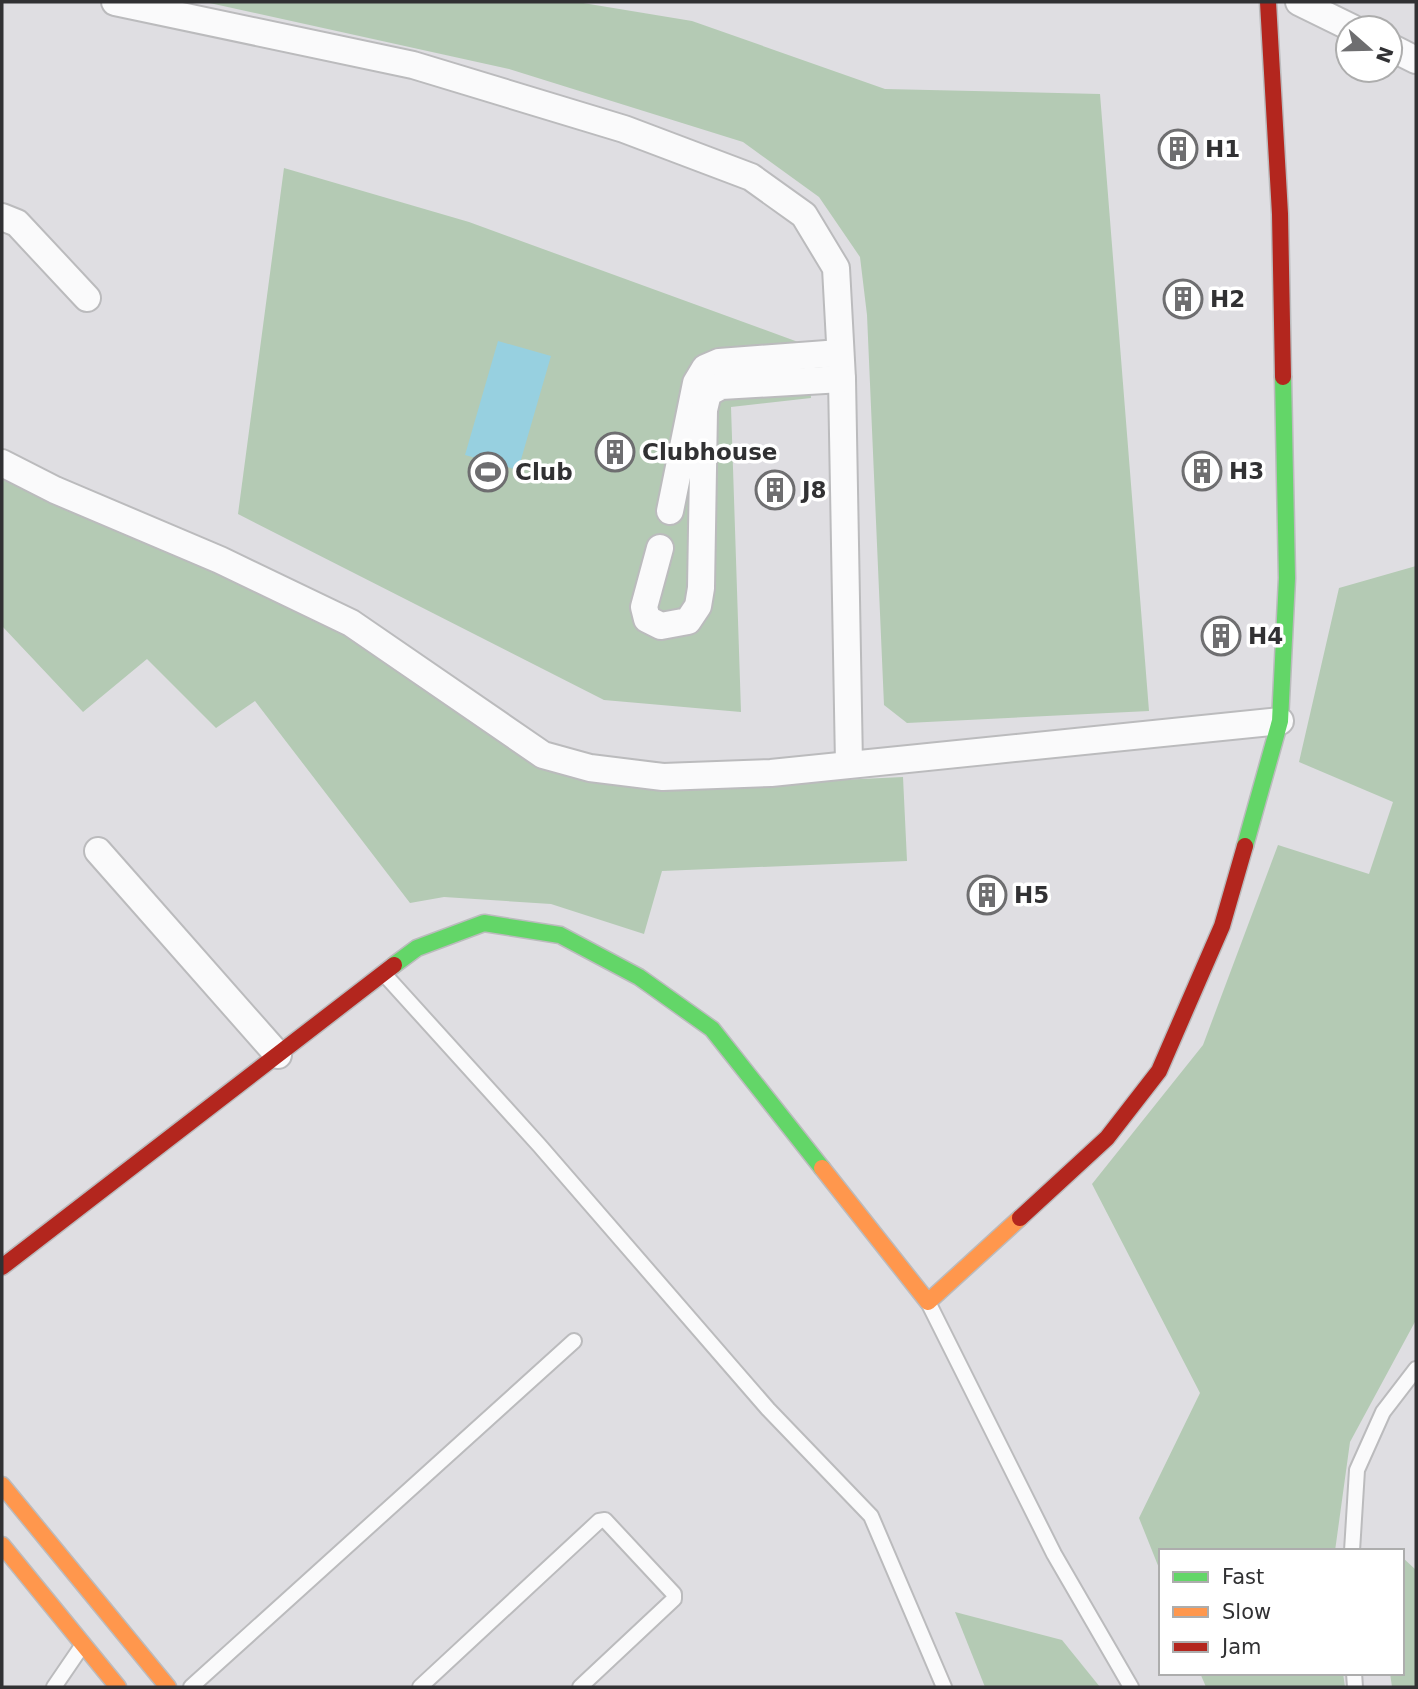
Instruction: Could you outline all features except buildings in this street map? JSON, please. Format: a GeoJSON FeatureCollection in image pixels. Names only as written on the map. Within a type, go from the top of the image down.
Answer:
{"type":"FeatureCollection","features":[{"type":"Feature","properties":{"kind":"street"},"geometry":{"type":"LineString","coordinates":[[115,2],[413,65],[624,129],[751,177],[804,215],[836,268],[841,366],[849,764]]}},
{"type":"Feature","properties":{"kind":"street"},"geometry":{"type":"LineString","coordinates":[[2,1267],[417,948],[484,923],[560,935],[639,977],[712,1029],[928,1302],[1107,1138],[1159,1071],[1222,926],[1280,721],[1287,565],[1280,214],[1268,2]]}},
{"type":"Feature","properties":{"kind":"street"},"geometry":{"type":"LineString","coordinates":[[1299,2],[1334,19]]}},
{"type":"Feature","properties":{"kind":"street"},"geometry":{"type":"LineString","coordinates":[[2,217],[17,223],[87,298]]}},
{"type":"Feature","properties":{"kind":"street"},"geometry":{"type":"LineString","coordinates":[[670,511],[695,383],[705,368],[719,362],[841,366]]}},
{"type":"Feature","properties":{"kind":"street"},"geometry":{"type":"LineString","coordinates":[[660,548],[644,607],[647,619],[662,626],[688,621],[698,606],[701,588],[704,410],[708,393],[721,386],[841,366]]}},
{"type":"Feature","properties":{"kind":"street"},"geometry":{"type":"LineString","coordinates":[[2,463],[55,490],[220,560],[351,623],[543,755],[590,768],[663,777],[771,773],[1280,721]]}},
{"type":"Feature","properties":{"kind":"street"},"geometry":{"type":"LineString","coordinates":[[98,851],[278,1055]]}},
{"type":"Feature","properties":{"kind":"street"},"geometry":{"type":"LineString","coordinates":[[2,1485],[163,1681],[142,1687]]}},
{"type":"Feature","properties":{"kind":"street"},"geometry":{"type":"LineString","coordinates":[[2,1545],[118,1687]]}},
{"type":"Feature","properties":{"kind":"lane"},"geometry":{"type":"LineString","coordinates":[[384,974],[539,1145],[768,1409],[870,1516],[944,1687]]}},
{"type":"Feature","properties":{"kind":"lane"},"geometry":{"type":"LineString","coordinates":[[928,1302],[1054,1554],[1131,1687]]}},
{"type":"Feature","properties":{"kind":"lane"},"geometry":{"type":"LineString","coordinates":[[191,1687],[574,1341]]}},
{"type":"Feature","properties":{"kind":"lane"},"geometry":{"type":"LineString","coordinates":[[1352,1549],[1357,1469],[1383,1412],[1416,1369]]}},
{"type":"Feature","properties":{"kind":"lane"},"geometry":{"type":"LineString","coordinates":[[420,1687],[599,1521],[606,1520],[674,1594],[674,1599],[580,1687]]}},
{"type":"Feature","properties":{"kind":"lane"},"geometry":{"type":"LineString","coordinates":[[54,1687],[83,1644]]}},
{"type":"Feature","properties":{"kind":"green space"},"geometry":{"type":"Polygon","coordinates":[[[205,2],[577,2],[692,21],[885,89],[1100,94],[1149,711],[907,723],[884,705],[867,315],[860,257],[819,197],[743,142],[509,69],[205,2]]]}},
{"type":"Feature","properties":{"kind":"green space","name":"Club"},"geometry":{"type":"Polygon","coordinates":[[[284,168],[469,222],[809,346],[811,398],[731,407],[741,712],[604,700],[238,514],[284,168]]]}},
{"type":"Feature","properties":{"kind":"green space"},"geometry":{"type":"Polygon","coordinates":[[[2,466],[355,638],[589,768],[692,787],[903,777],[907,861],[662,871],[644,934],[551,904],[444,897],[410,903],[255,701],[216,728],[147,659],[83,712],[2,626],[2,466]]]}},
{"type":"Feature","properties":{"kind":"green space"},"geometry":{"type":"Polygon","coordinates":[[[1416,566],[1416,1320],[1350,1442],[1335,1549],[1159,1549],[1159,1568],[1139,1518],[1200,1393],[1092,1184],[1203,1045],[1278,845],[1369,874],[1393,802],[1299,762],[1339,588],[1416,566]]]}},
{"type":"Feature","properties":{"kind":"green space"},"geometry":{"type":"Polygon","coordinates":[[[1404,1559],[1416,1570],[1416,1687],[1392,1687],[1390,1675],[1404,1675],[1404,1559]]]}},
{"type":"Feature","properties":{"kind":"green space"},"geometry":{"type":"Polygon","coordinates":[[[955,1612],[1062,1640],[1100,1687],[985,1687],[955,1612]]]}},
{"type":"Feature","properties":{"kind":"green space"},"geometry":{"type":"Polygon","coordinates":[[[1201,1675],[1343,1675],[1345,1687],[1206,1687],[1201,1675]]]}},
{"type":"Feature","properties":{"kind":"water"},"geometry":{"type":"Polygon","coordinates":[[[498,341],[551,356],[518,470],[465,455],[498,341]]]}},
{"type":"Feature","properties":{"kind":"traffic: fast"},"geometry":{"type":"LineString","coordinates":[[1245,846],[1280,721],[1287,578],[1283,377]]}},
{"type":"Feature","properties":{"kind":"traffic: fast"},"geometry":{"type":"LineString","coordinates":[[394,965],[417,948],[484,923],[560,935],[639,977],[712,1029],[822,1168]]}},
{"type":"Feature","properties":{"kind":"traffic: slow"},"geometry":{"type":"LineString","coordinates":[[822,1168],[928,1302],[1020,1218]]}},
{"type":"Feature","properties":{"kind":"traffic: slow"},"geometry":{"type":"LineString","coordinates":[[2,1485],[168,1687]]}},
{"type":"Feature","properties":{"kind":"traffic: slow"},"geometry":{"type":"LineString","coordinates":[[2,1545],[118,1687]]}},
{"type":"Feature","properties":{"kind":"traffic: jam"},"geometry":{"type":"LineString","coordinates":[[1268,2],[1280,214],[1283,377]]}},
{"type":"Feature","properties":{"kind":"traffic: jam"},"geometry":{"type":"LineString","coordinates":[[1020,1218],[1107,1138],[1159,1071],[1222,926],[1245,846]]}},
{"type":"Feature","properties":{"kind":"traffic: jam"},"geometry":{"type":"LineString","coordinates":[[2,1267],[394,965]]}},
{"type":"Feature","properties":{"kind":"place","name":"H1"},"geometry":{"type":"Point","coordinates":[1178,149]}},
{"type":"Feature","properties":{"kind":"place","name":"H2"},"geometry":{"type":"Point","coordinates":[1183,299]}},
{"type":"Feature","properties":{"kind":"place","name":"Clubhouse"},"geometry":{"type":"Point","coordinates":[615,452]}},
{"type":"Feature","properties":{"kind":"place","name":"H3"},"geometry":{"type":"Point","coordinates":[1202,471]}},
{"type":"Feature","properties":{"kind":"place","name":"Club"},"geometry":{"type":"Point","coordinates":[488,472]}},
{"type":"Feature","properties":{"kind":"place","name":"J8"},"geometry":{"type":"Point","coordinates":[775,490]}},
{"type":"Feature","properties":{"kind":"place","name":"H4"},"geometry":{"type":"Point","coordinates":[1221,636]}},
{"type":"Feature","properties":{"kind":"place","name":"H5"},"geometry":{"type":"Point","coordinates":[987,895]}}]}
